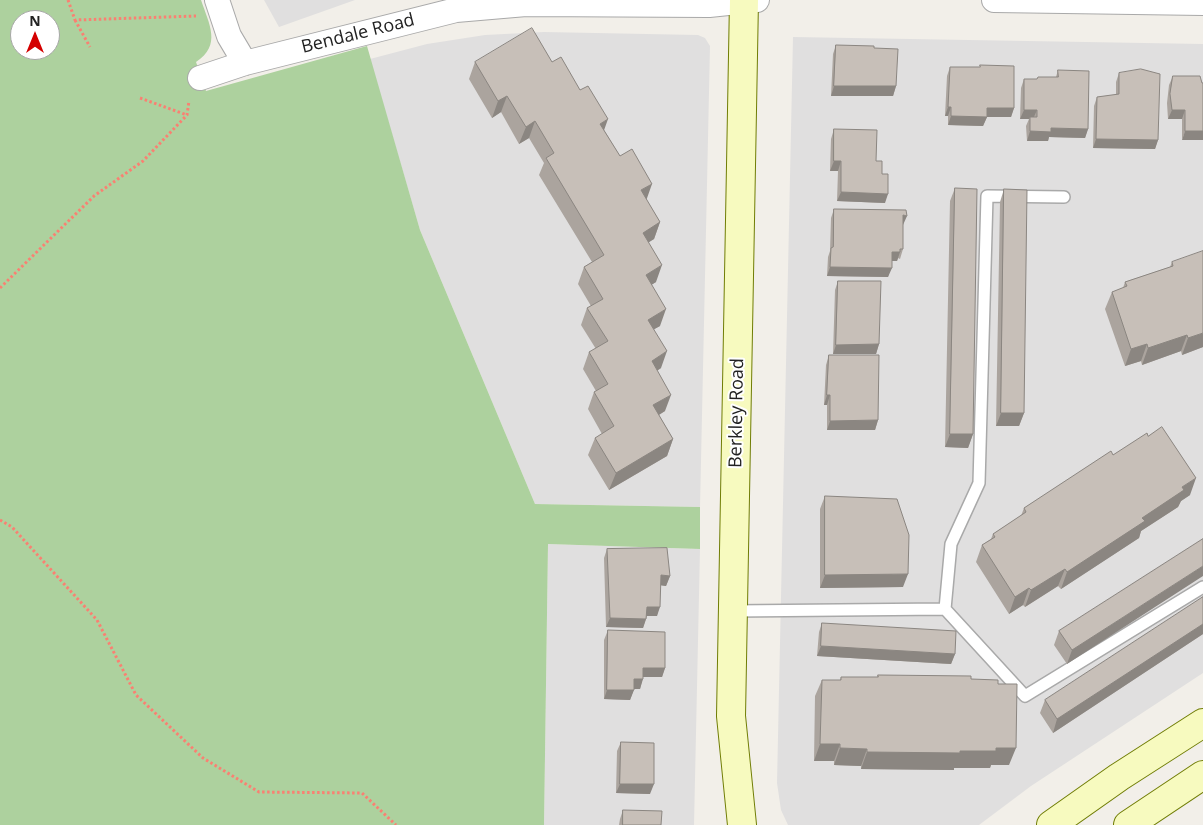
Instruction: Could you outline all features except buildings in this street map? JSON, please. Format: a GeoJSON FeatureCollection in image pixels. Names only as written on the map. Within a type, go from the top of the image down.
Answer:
{"type":"FeatureCollection","features":[{"type":"Feature","properties":{"kind":"street","name":"Bendale Road"},"geometry":{"type":"LineString","coordinates":[[200,78],[245,63],[456,10],[526,4],[709,5],[749,0]]}},
{"type":"Feature","properties":{"kind":"street","name":"Berkley Road"},"geometry":{"type":"LineString","coordinates":[[742,825],[731,716],[749,0]]}},
{"type":"Feature","properties":{"kind":"street"},"geometry":{"type":"LineString","coordinates":[[994,0],[1191,2]]}},
{"type":"Feature","properties":{"kind":"street"},"geometry":{"type":"LineString","coordinates":[[219,8],[229,36],[245,63]]}},
{"type":"Feature","properties":{"kind":"street"},"geometry":{"type":"LineString","coordinates":[[1051,825],[1119,777],[1203,723]]}},
{"type":"Feature","properties":{"kind":"street"},"geometry":{"type":"LineString","coordinates":[[1128,825],[1203,775]]}},
{"type":"Feature","properties":{"kind":"lane"},"geometry":{"type":"LineString","coordinates":[[945,609],[951,544],[980,483],[987,196],[1064,197]]}},
{"type":"Feature","properties":{"kind":"lane"},"geometry":{"type":"LineString","coordinates":[[733,610],[945,609],[1026,696],[1203,588]]}},
{"type":"Feature","properties":{"kind":"path"},"geometry":{"type":"LineString","coordinates":[[68,0],[75,20],[90,47]]}},
{"type":"Feature","properties":{"kind":"path"},"geometry":{"type":"LineString","coordinates":[[75,20],[219,8]]}},
{"type":"Feature","properties":{"kind":"path"},"geometry":{"type":"LineString","coordinates":[[0,288],[94,196],[143,162],[187,115],[190,92],[200,78]]}},
{"type":"Feature","properties":{"kind":"path"},"geometry":{"type":"LineString","coordinates":[[140,98],[187,115]]}},
{"type":"Feature","properties":{"kind":"path"},"geometry":{"type":"LineString","coordinates":[[0,520],[12,527],[97,620],[136,695],[203,758],[260,792],[362,793],[396,825]]}},
{"type":"Feature","properties":{"kind":"shaded area"},"geometry":{"type":"Polygon","coordinates":[[[264,0],[355,0],[279,27],[264,0]]]}},
{"type":"Feature","properties":{"kind":"shaded area"},"geometry":{"type":"Polygon","coordinates":[[[544,32],[698,35],[705,38],[710,46],[700,507],[535,504],[420,230],[370,59],[427,44],[485,35],[544,32]]]}},
{"type":"Feature","properties":{"kind":"shaded area"},"geometry":{"type":"Polygon","coordinates":[[[793,37],[1203,44],[1203,673],[1031,786],[979,825],[788,825],[781,810],[777,783],[793,37]]]}},
{"type":"Feature","properties":{"kind":"shaded area"},"geometry":{"type":"Polygon","coordinates":[[[548,544],[700,549],[694,825],[544,825],[548,544]]]}},
{"type":"Feature","properties":{"kind":"green space"},"geometry":{"type":"Polygon","coordinates":[[[0,0],[201,0],[210,26],[211,41],[209,49],[196,62],[206,91],[367,46],[420,230],[535,504],[700,507],[700,549],[548,544],[544,825],[0,825],[0,0]]]}}]}
